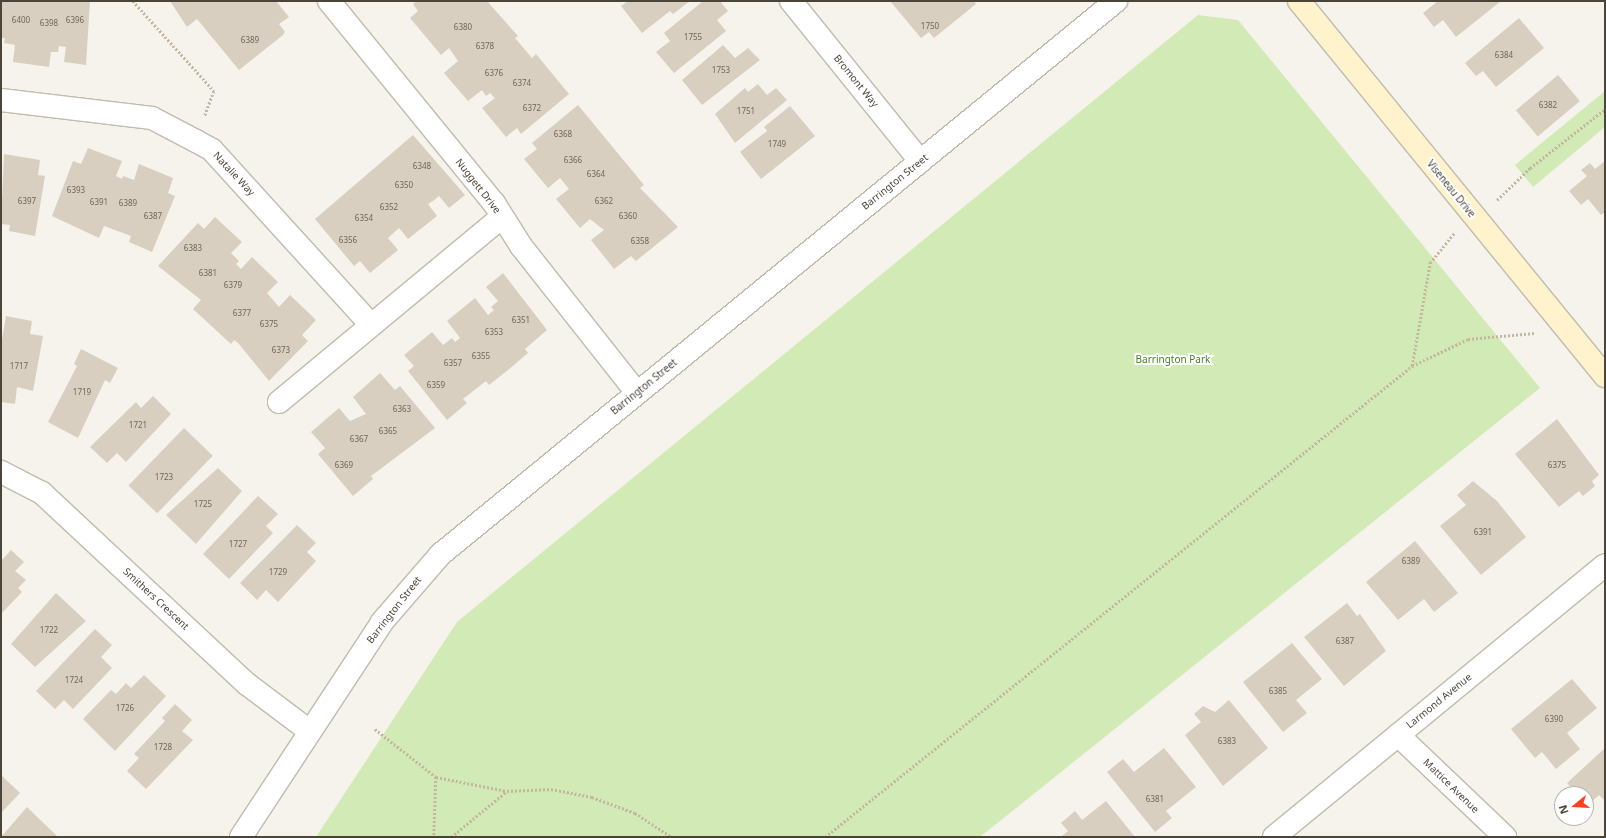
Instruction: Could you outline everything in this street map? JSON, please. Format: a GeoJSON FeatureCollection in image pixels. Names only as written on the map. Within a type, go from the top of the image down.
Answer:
{"type":"FeatureCollection","features":[{"type":"Feature","properties":{"kind":"street","name":"Nuggett Drive"},"geometry":{"type":"LineString","coordinates":[[329,1],[502,218],[637,393]]}},
{"type":"Feature","properties":{"kind":"street","name":"Bromont Way"},"geometry":{"type":"LineString","coordinates":[[791,1],[920,161]]}},
{"type":"Feature","properties":{"kind":"street","name":"Barrington Street"},"geometry":{"type":"LineString","coordinates":[[241,837],[308,730],[382,622],[441,554],[1116,1]]}},
{"type":"Feature","properties":{"kind":"street","name":"Viseneau Drive"},"geometry":{"type":"LineString","coordinates":[[1299,1],[1605,376]]}},
{"type":"Feature","properties":{"kind":"street","name":"Natalie Way"},"geometry":{"type":"LineString","coordinates":[[1,100],[152,118],[196,140],[212,150],[371,325]]}},
{"type":"Feature","properties":{"kind":"street"},"geometry":{"type":"LineString","coordinates":[[279,402],[502,218]]}},
{"type":"Feature","properties":{"kind":"street","name":"Smithers Crescent"},"geometry":{"type":"LineString","coordinates":[[1,472],[42,493],[247,684],[308,730]]}},
{"type":"Feature","properties":{"kind":"street","name":"Larmond Avenue"},"geometry":{"type":"LineString","coordinates":[[1274,837],[1605,565]]}},
{"type":"Feature","properties":{"kind":"street","name":"Mattice Avenue"},"geometry":{"type":"LineString","coordinates":[[1398,735],[1505,837]]}},
{"type":"Feature","properties":{"kind":"path"},"geometry":{"type":"LineString","coordinates":[[133,1],[214,91],[196,140]]}},
{"type":"Feature","properties":{"kind":"path"},"geometry":{"type":"LineString","coordinates":[[1412,366],[1430,263],[1473,216],[1530,168],[1605,109]]}},
{"type":"Feature","properties":{"kind":"path"},"geometry":{"type":"LineString","coordinates":[[825,837],[1412,366],[1468,339],[1568,329]]}},
{"type":"Feature","properties":{"kind":"path"},"geometry":{"type":"LineString","coordinates":[[375,729],[436,777],[508,791],[551,789],[592,796],[635,813],[672,837]]}},
{"type":"Feature","properties":{"kind":"path"},"geometry":{"type":"LineString","coordinates":[[434,837],[436,777]]}},
{"type":"Feature","properties":{"kind":"path"},"geometry":{"type":"LineString","coordinates":[[451,837],[508,791]]}},
{"type":"Feature","properties":{"kind":"green space","name":"Barrington Park"},"geometry":{"type":"Polygon","coordinates":[[[1198,15],[1238,20],[1540,388],[980,837],[316,837],[457,622],[1198,15]]]}},
{"type":"Feature","properties":{"kind":"green space"},"geometry":{"type":"Polygon","coordinates":[[[1605,91],[1605,127],[1533,187],[1515,165],[1605,91]]]}},
{"type":"Feature","properties":{"kind":"building"},"geometry":{"type":"Polygon","coordinates":[[[1,1],[90,1],[86,65],[64,62],[66,47],[59,46],[58,52],[51,52],[49,67],[13,62],[15,45],[4,43],[5,38],[1,38],[1,1]]]}},
{"type":"Feature","properties":{"kind":"building"},"geometry":{"type":"Polygon","coordinates":[[[170,1],[276,1],[289,17],[279,24],[285,32],[283,35],[239,70],[197,19],[187,27],[170,1]]]}},
{"type":"Feature","properties":{"kind":"building"},"geometry":{"type":"Polygon","coordinates":[[[417,1],[487,1],[518,36],[515,38],[532,58],[536,54],[569,94],[521,134],[517,128],[506,137],[482,108],[495,98],[490,93],[486,96],[482,90],[468,101],[444,73],[458,61],[449,48],[441,55],[410,18],[418,11],[413,4],[417,1]]]}},
{"type":"Feature","properties":{"kind":"building"},"geometry":{"type":"Polygon","coordinates":[[[628,1],[690,1],[673,14],[670,11],[642,33],[621,6],[628,1]]]}},
{"type":"Feature","properties":{"kind":"building"},"geometry":{"type":"Polygon","coordinates":[[[703,1],[720,1],[728,11],[717,20],[726,31],[674,73],[656,52],[670,41],[664,33],[703,1]]]}},
{"type":"Feature","properties":{"kind":"building"},"geometry":{"type":"Polygon","coordinates":[[[890,1],[974,1],[976,4],[934,38],[929,32],[921,38],[890,1]]]}},
{"type":"Feature","properties":{"kind":"building"},"geometry":{"type":"Polygon","coordinates":[[[1438,1],[1501,1],[1456,37],[1443,20],[1434,27],[1423,13],[1438,1]]]}},
{"type":"Feature","properties":{"kind":"building"},"geometry":{"type":"Polygon","coordinates":[[[1519,18],[1544,48],[1496,87],[1483,71],[1476,76],[1465,63],[1519,18]]]}},
{"type":"Feature","properties":{"kind":"building"},"geometry":{"type":"Polygon","coordinates":[[[723,45],[735,58],[748,48],[760,60],[702,105],[682,80],[723,45]]]}},
{"type":"Feature","properties":{"kind":"building"},"geometry":{"type":"Polygon","coordinates":[[[1558,75],[1580,101],[1538,136],[1516,110],[1558,75]]]}},
{"type":"Feature","properties":{"kind":"building"},"geometry":{"type":"Polygon","coordinates":[[[758,84],[767,95],[776,88],[787,100],[735,143],[715,114],[745,88],[748,92],[758,84]]]}},
{"type":"Feature","properties":{"kind":"building"},"geometry":{"type":"Polygon","coordinates":[[[578,105],[644,185],[640,188],[678,227],[636,261],[631,256],[614,269],[591,240],[604,230],[590,219],[580,228],[556,199],[569,189],[560,178],[548,188],[524,159],[537,149],[532,143],[578,105]]]}},
{"type":"Feature","properties":{"kind":"building"},"geometry":{"type":"Polygon","coordinates":[[[790,106],[815,136],[761,179],[740,152],[767,131],[764,127],[790,106]]]}},
{"type":"Feature","properties":{"kind":"building"},"geometry":{"type":"Polygon","coordinates":[[[413,135],[465,195],[449,208],[439,196],[428,204],[437,216],[408,239],[399,228],[388,238],[398,250],[370,273],[360,261],[354,266],[315,219],[413,135]]]}},
{"type":"Feature","properties":{"kind":"building"},"geometry":{"type":"Polygon","coordinates":[[[88,148],[122,161],[116,176],[122,179],[123,176],[134,180],[139,164],[173,178],[168,193],[175,196],[152,252],[129,242],[131,236],[104,226],[99,238],[52,216],[73,161],[81,164],[88,148]]]}},
{"type":"Feature","properties":{"kind":"building"},"geometry":{"type":"Polygon","coordinates":[[[4,154],[40,160],[38,175],[45,176],[35,236],[9,231],[10,225],[1,224],[4,154]]]}},
{"type":"Feature","properties":{"kind":"building"},"geometry":{"type":"Polygon","coordinates":[[[1605,161],[1605,212],[1601,215],[1588,199],[1581,205],[1569,191],[1587,176],[1581,170],[1590,163],[1595,169],[1605,161]]]}},
{"type":"Feature","properties":{"kind":"building"},"geometry":{"type":"Polygon","coordinates":[[[215,217],[242,242],[231,253],[239,261],[236,264],[241,269],[252,257],[278,282],[267,293],[279,307],[290,295],[316,320],[302,335],[308,341],[269,381],[239,344],[234,340],[231,344],[193,309],[201,300],[158,266],[198,223],[204,229],[215,217]]]}},
{"type":"Feature","properties":{"kind":"building"},"geometry":{"type":"Polygon","coordinates":[[[503,273],[547,330],[525,349],[528,353],[508,370],[489,385],[486,381],[463,399],[467,403],[447,420],[408,371],[414,366],[404,355],[432,332],[443,345],[452,338],[455,342],[460,338],[447,321],[475,298],[488,315],[494,310],[491,307],[498,301],[486,287],[503,273]]]}},
{"type":"Feature","properties":{"kind":"building"},"geometry":{"type":"Polygon","coordinates":[[[6,316],[32,321],[30,334],[43,336],[33,391],[17,387],[15,404],[1,402],[1,345],[6,316]]]}},
{"type":"Feature","properties":{"kind":"building"},"geometry":{"type":"Polygon","coordinates":[[[81,349],[118,368],[110,383],[105,380],[78,438],[48,422],[77,366],[74,364],[81,349]]]}},
{"type":"Feature","properties":{"kind":"building"},"geometry":{"type":"Polygon","coordinates":[[[380,373],[395,390],[400,386],[435,428],[371,476],[373,479],[353,496],[318,454],[325,448],[311,432],[339,408],[350,421],[366,414],[353,397],[380,373]]]}},
{"type":"Feature","properties":{"kind":"building"},"geometry":{"type":"Polygon","coordinates":[[[153,396],[171,414],[126,462],[117,453],[107,463],[90,447],[136,402],[141,408],[153,396]]]}},
{"type":"Feature","properties":{"kind":"building"},"geometry":{"type":"Polygon","coordinates":[[[1557,419],[1599,475],[1592,481],[1595,486],[1583,496],[1579,491],[1559,507],[1515,454],[1557,419]]]}},
{"type":"Feature","properties":{"kind":"building"},"geometry":{"type":"Polygon","coordinates":[[[184,428],[213,456],[157,513],[128,486],[184,428]]]}},
{"type":"Feature","properties":{"kind":"building"},"geometry":{"type":"Polygon","coordinates":[[[218,468],[242,491],[196,544],[166,515],[218,468]]]}},
{"type":"Feature","properties":{"kind":"building"},"geometry":{"type":"Polygon","coordinates":[[[1473,481],[1497,501],[1526,537],[1481,575],[1440,526],[1466,505],[1457,495],[1473,481]]]}},
{"type":"Feature","properties":{"kind":"building"},"geometry":{"type":"Polygon","coordinates":[[[258,496],[278,514],[266,526],[273,533],[229,579],[203,554],[258,496]]]}},
{"type":"Feature","properties":{"kind":"building"},"geometry":{"type":"Polygon","coordinates":[[[297,525],[316,543],[307,552],[316,561],[278,602],[266,590],[257,600],[240,583],[297,525]]]}},
{"type":"Feature","properties":{"kind":"building"},"geometry":{"type":"Polygon","coordinates":[[[1415,541],[1458,593],[1434,612],[1424,599],[1398,620],[1366,582],[1415,541]]]}},
{"type":"Feature","properties":{"kind":"building"},"geometry":{"type":"Polygon","coordinates":[[[11,550],[24,562],[15,571],[26,580],[18,588],[22,592],[1,614],[1,561],[11,550]]]}},
{"type":"Feature","properties":{"kind":"building"},"geometry":{"type":"Polygon","coordinates":[[[56,593],[86,621],[35,667],[11,644],[56,593]]]}},
{"type":"Feature","properties":{"kind":"building"},"geometry":{"type":"Polygon","coordinates":[[[1347,603],[1357,616],[1360,614],[1386,651],[1344,686],[1304,637],[1347,603]]]}},
{"type":"Feature","properties":{"kind":"building"},"geometry":{"type":"Polygon","coordinates":[[[95,629],[112,645],[101,657],[112,668],[73,709],[64,700],[55,709],[36,691],[95,629]]]}},
{"type":"Feature","properties":{"kind":"building"},"geometry":{"type":"Polygon","coordinates":[[[1292,643],[1322,679],[1296,700],[1307,713],[1283,732],[1243,682],[1292,643]]]}},
{"type":"Feature","properties":{"kind":"building"},"geometry":{"type":"Polygon","coordinates":[[[144,675],[166,696],[115,751],[83,719],[111,690],[116,694],[126,683],[131,688],[144,675]]]}},
{"type":"Feature","properties":{"kind":"building"},"geometry":{"type":"Polygon","coordinates":[[[1572,679],[1597,708],[1567,733],[1580,749],[1556,769],[1542,752],[1535,758],[1511,729],[1572,679]]]}},
{"type":"Feature","properties":{"kind":"building"},"geometry":{"type":"Polygon","coordinates":[[[1229,700],[1268,748],[1223,786],[1185,735],[1201,722],[1194,714],[1203,706],[1215,712],[1229,700]]]}},
{"type":"Feature","properties":{"kind":"building"},"geometry":{"type":"Polygon","coordinates":[[[175,704],[192,720],[182,731],[193,740],[146,789],[127,771],[139,758],[134,754],[165,721],[162,718],[175,704]]]}},
{"type":"Feature","properties":{"kind":"building"},"geometry":{"type":"Polygon","coordinates":[[[1164,748],[1196,787],[1166,811],[1172,818],[1155,832],[1107,772],[1123,759],[1134,772],[1164,748]]]}},
{"type":"Feature","properties":{"kind":"building"},"geometry":{"type":"Polygon","coordinates":[[[1605,748],[1605,801],[1599,795],[1594,800],[1594,786],[1570,786],[1567,783],[1605,748]]]}},
{"type":"Feature","properties":{"kind":"building"},"geometry":{"type":"Polygon","coordinates":[[[1,775],[20,793],[1,813],[1,775]]]}},
{"type":"Feature","properties":{"kind":"building"},"geometry":{"type":"Polygon","coordinates":[[[1106,801],[1135,837],[1062,836],[1068,831],[1061,823],[1075,811],[1082,820],[1106,801]]]}},
{"type":"Feature","properties":{"kind":"building"},"geometry":{"type":"Polygon","coordinates":[[[27,807],[58,837],[1,837],[27,807]]]}}]}
